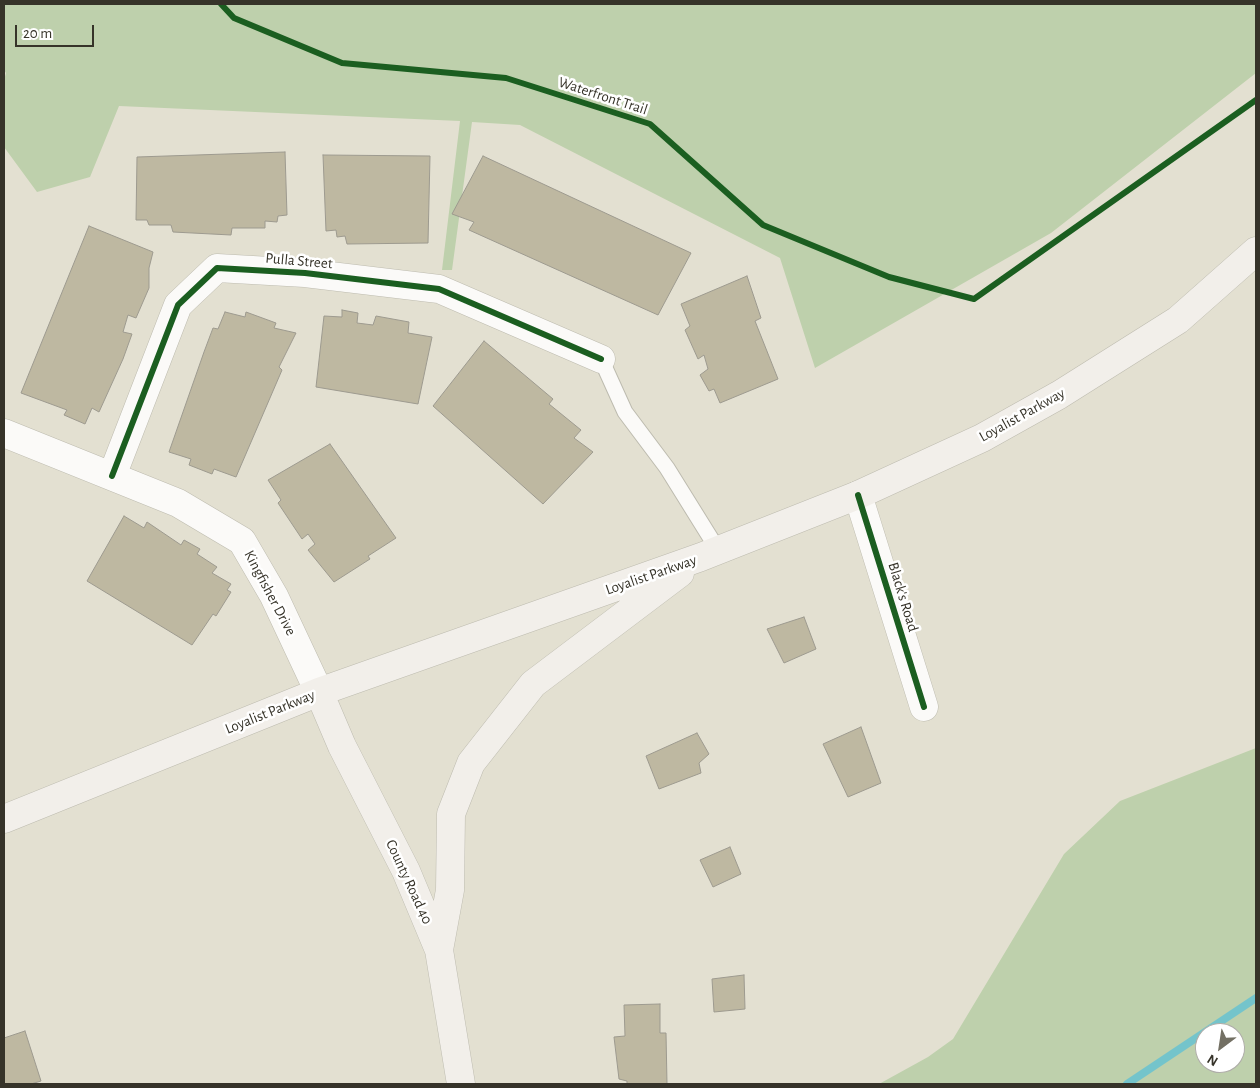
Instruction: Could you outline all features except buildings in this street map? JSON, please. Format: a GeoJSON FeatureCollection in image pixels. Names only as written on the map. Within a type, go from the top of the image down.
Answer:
{"type":"FeatureCollection","features":[{"type":"Feature","properties":{"kind":"main road","name":"Loyalist Parkway"},"geometry":{"type":"LineString","coordinates":[[4,819],[319,692],[710,554],[858,495],[982,438],[1059,395],[1178,320],[1256,251]]}},
{"type":"Feature","properties":{"kind":"main road"},"geometry":{"type":"LineString","coordinates":[[439,950],[450,890],[451,814],[471,763],[533,684],[710,554]]}},
{"type":"Feature","properties":{"kind":"main road","name":"County Road 40"},"geometry":{"type":"LineString","coordinates":[[319,692],[342,746],[406,871],[439,950],[461,1084]]}},
{"type":"Feature","properties":{"kind":"street","name":"Pulla Street"},"geometry":{"type":"LineString","coordinates":[[112,476],[178,305],[217,268],[305,273],[439,289],[602,358]]}},
{"type":"Feature","properties":{"kind":"street","name":"Kingfisher Drive"},"geometry":{"type":"LineString","coordinates":[[4,433],[178,503],[242,541],[274,596],[319,692]]}},
{"type":"Feature","properties":{"kind":"street","name":"Black's Road"},"geometry":{"type":"LineString","coordinates":[[858,495],[924,708]]}},
{"type":"Feature","properties":{"kind":"lane"},"geometry":{"type":"LineString","coordinates":[[602,358],[625,412],[666,468],[710,554]]}},
{"type":"Feature","properties":{"kind":"green space"},"geometry":{"type":"Polygon","coordinates":[[[4,4],[1256,4],[1256,73],[1051,233],[815,368],[780,258],[520,125],[472,122],[452,270],[442,270],[460,121],[119,106],[90,177],[37,192],[4,147],[4,80],[6,73],[4,70],[4,4]]]}},
{"type":"Feature","properties":{"kind":"green space"},"geometry":{"type":"Polygon","coordinates":[[[1256,748],[1256,1084],[879,1084],[928,1057],[953,1039],[1064,854],[1120,801],[1256,748]]]}},
{"type":"Feature","properties":{"kind":"waterway"},"geometry":{"type":"LineString","coordinates":[[1127,1084],[1256,998]]}},
{"type":"Feature","properties":{"kind":"cycle path","name":"Waterfront Trail"},"geometry":{"type":"LineString","coordinates":[[221,4],[234,18],[342,63],[506,78],[650,124],[763,225],[889,277],[974,299],[1256,100]]}},
{"type":"Feature","properties":{"kind":"cycle path"},"geometry":{"type":"LineString","coordinates":[[112,476],[178,305],[217,268],[305,273],[439,289],[601,359]]}},
{"type":"Feature","properties":{"kind":"cycle path"},"geometry":{"type":"LineString","coordinates":[[858,495],[924,707]]}}]}
